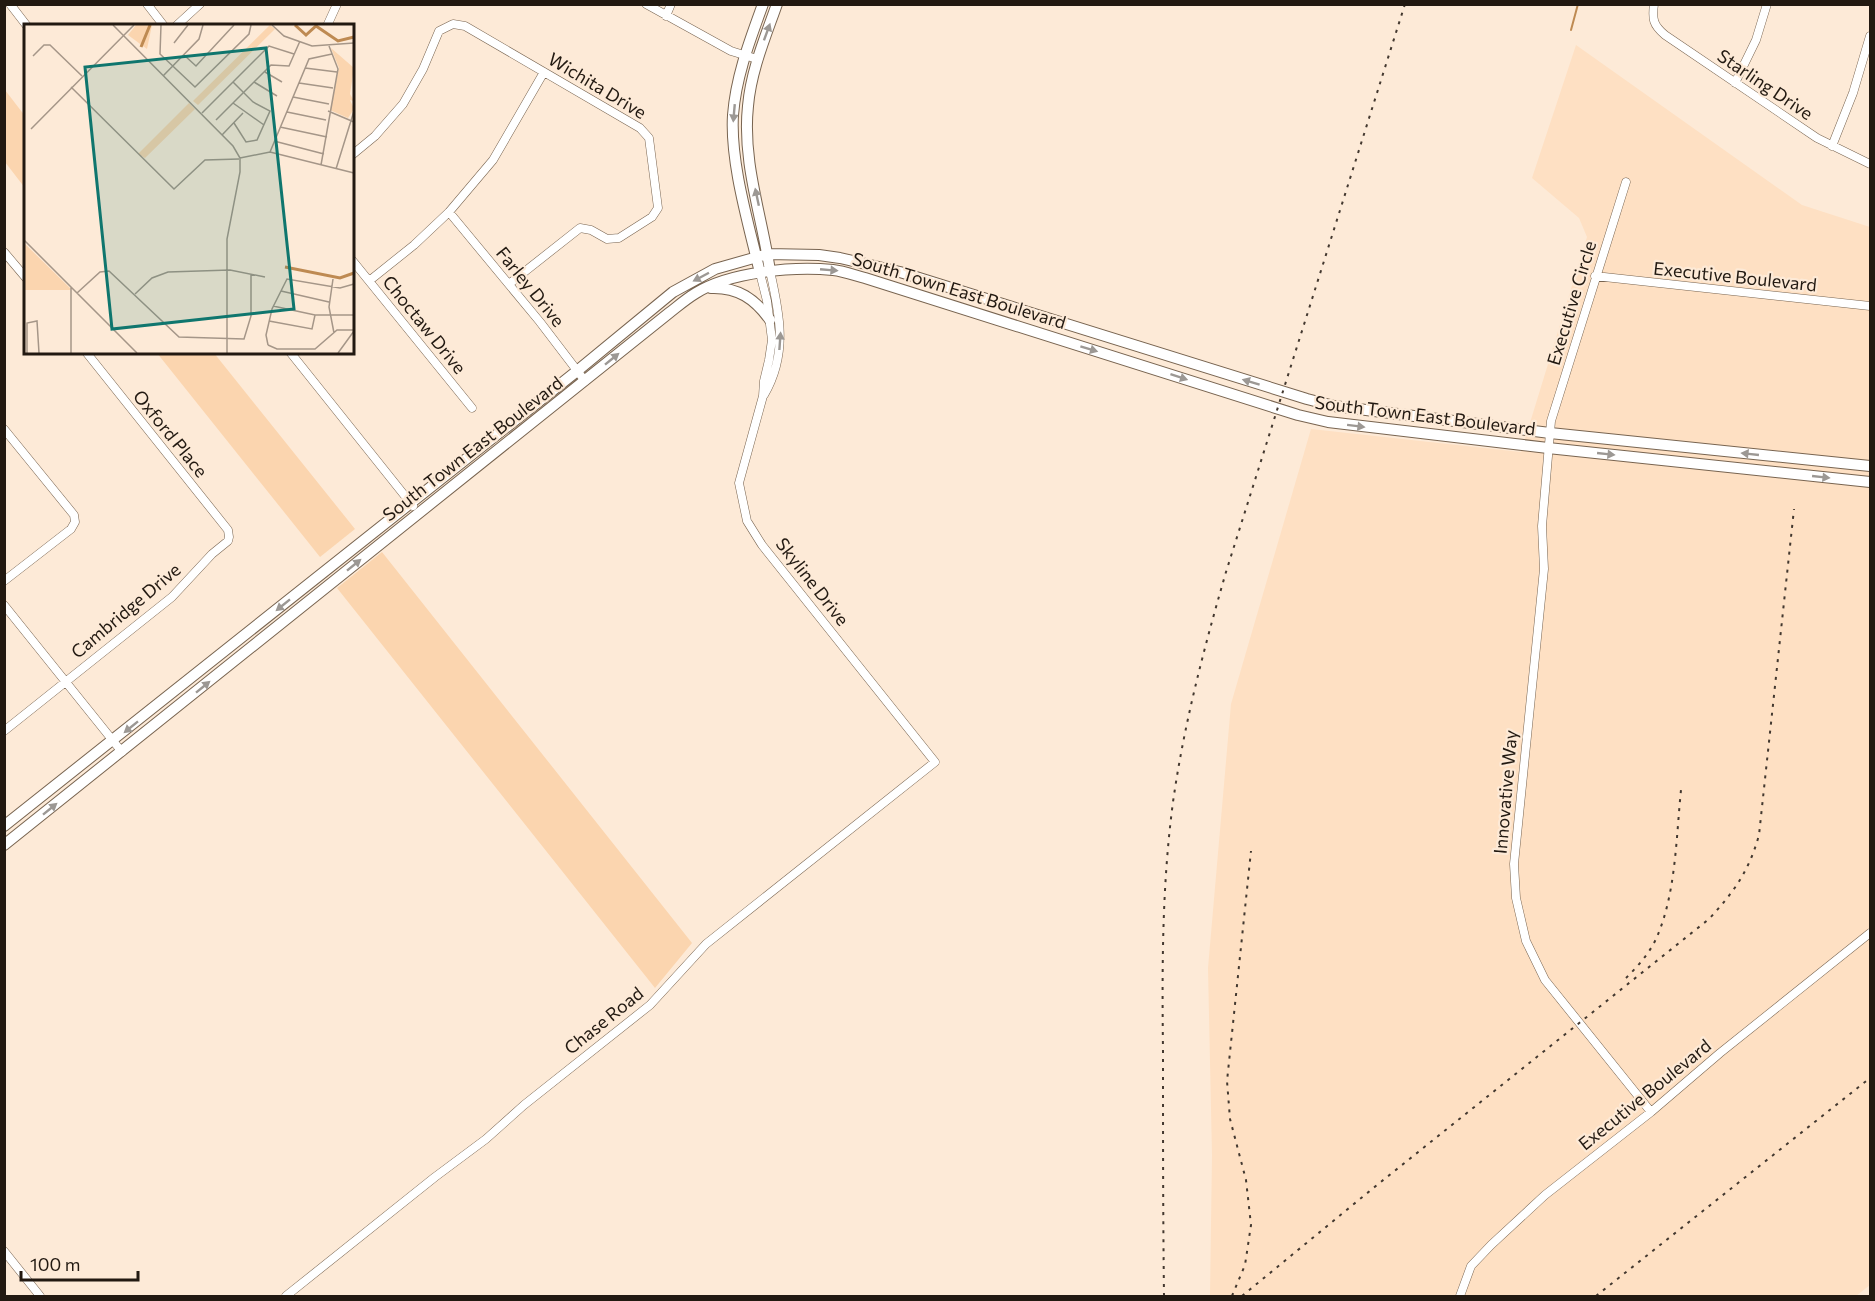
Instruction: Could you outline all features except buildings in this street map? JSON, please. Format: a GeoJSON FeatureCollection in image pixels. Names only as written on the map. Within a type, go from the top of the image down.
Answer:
{"type":"FeatureCollection","features":[{"type":"Feature","properties":{"kind":"main road","name":"Skyline Drive"},"geometry":{"type":"LineString","coordinates":[[763,4],[744,55],[733,112],[734,148],[756,257],[765,272]]}},
{"type":"Feature","properties":{"kind":"main road","name":"Skyline Drive"},"geometry":{"type":"LineString","coordinates":[[765,272],[768,254],[747,148],[748,105],[757,59],[777,4]]}},
{"type":"Feature","properties":{"kind":"main road","name":"South Town East Boulevard"},"geometry":{"type":"LineString","coordinates":[[4,826],[577,371],[673,292],[715,269],[768,254],[819,255],[900,272],[1307,399],[1371,412],[1870,466]]}},
{"type":"Feature","properties":{"kind":"main road","name":"South Town East Boulevard"},"geometry":{"type":"LineString","coordinates":[[4,845],[696,292],[719,282],[765,272],[803,268],[835,270],[865,278],[1328,423],[1870,482]]}},
{"type":"Feature","properties":{"kind":"main road"},"geometry":{"type":"LineString","coordinates":[[705,289],[726,288],[745,295],[761,307],[770,320]]}},
{"type":"Feature","properties":{"kind":"main road"},"geometry":{"type":"LineString","coordinates":[[1428,435],[1430,418]]}},
{"type":"Feature","properties":{"kind":"main road"},"geometry":{"type":"LineString","coordinates":[[1786,473],[1788,458]]}},
{"type":"Feature","properties":{"kind":"street"},"geometry":{"type":"LineString","coordinates":[[10,4],[25,24]]}},
{"type":"Feature","properties":{"kind":"street"},"geometry":{"type":"LineString","coordinates":[[147,4],[162,24]]}},
{"type":"Feature","properties":{"kind":"street"},"geometry":{"type":"LineString","coordinates":[[178,24],[200,4]]}},
{"type":"Feature","properties":{"kind":"street"},"geometry":{"type":"LineString","coordinates":[[328,24],[337,4]]}},
{"type":"Feature","properties":{"kind":"street"},"geometry":{"type":"LineString","coordinates":[[646,4],[731,51],[757,59]]}},
{"type":"Feature","properties":{"kind":"street"},"geometry":{"type":"LineString","coordinates":[[666,16],[671,4]]}},
{"type":"Feature","properties":{"kind":"street","name":"Starling Drive"},"geometry":{"type":"LineString","coordinates":[[1654,4],[1652,19],[1656,28],[1665,35],[1832,146],[1870,164]]}},
{"type":"Feature","properties":{"kind":"street"},"geometry":{"type":"LineString","coordinates":[[1735,83],[1756,40],[1767,4]]}},
{"type":"Feature","properties":{"kind":"street","name":"Wichita Drive"},"geometry":{"type":"LineString","coordinates":[[354,153],[375,136],[403,104],[423,69],[439,32],[453,24],[465,26],[640,128],[649,138],[658,208],[652,217],[619,238],[608,239],[591,230],[580,228],[508,284]]}},
{"type":"Feature","properties":{"kind":"street"},"geometry":{"type":"LineString","coordinates":[[1832,146],[1853,93],[1870,36]]}},
{"type":"Feature","properties":{"kind":"street"},"geometry":{"type":"LineString","coordinates":[[369,281],[414,245],[449,212],[493,160],[544,72]]}},
{"type":"Feature","properties":{"kind":"street","name":"Executive Circle"},"geometry":{"type":"LineString","coordinates":[[1550,433],[1554,412],[1595,276],[1626,182]]}},
{"type":"Feature","properties":{"kind":"street","name":"Farley Drive"},"geometry":{"type":"LineString","coordinates":[[449,212],[585,381]]}},
{"type":"Feature","properties":{"kind":"street"},"geometry":{"type":"LineString","coordinates":[[4,252],[24,276]]}},
{"type":"Feature","properties":{"kind":"street","name":"Choctaw Drive"},"geometry":{"type":"LineString","coordinates":[[354,262],[472,408]]}},
{"type":"Feature","properties":{"kind":"street","name":"Skyline Drive"},"geometry":{"type":"LineString","coordinates":[[765,272],[772,340],[763,396],[739,483],[747,521],[762,545],[935,762]]}},
{"type":"Feature","properties":{"kind":"street","name":"Skyline Drive"},"geometry":{"type":"LineString","coordinates":[[763,396],[772,382],[779,356],[781,330],[765,272]]}},
{"type":"Feature","properties":{"kind":"street","name":"Executive Boulevard"},"geometry":{"type":"LineString","coordinates":[[1595,276],[1870,306]]}},
{"type":"Feature","properties":{"kind":"street","name":"Oxford Place"},"geometry":{"type":"LineString","coordinates":[[88,354],[228,530],[229,537]]}},
{"type":"Feature","properties":{"kind":"street"},"geometry":{"type":"LineString","coordinates":[[292,354],[418,513]]}},
{"type":"Feature","properties":{"kind":"street"},"geometry":{"type":"LineString","coordinates":[[4,429],[74,515],[75,522],[71,529],[4,581]]}},
{"type":"Feature","properties":{"kind":"street","name":"Innovative Way"},"geometry":{"type":"LineString","coordinates":[[1550,433],[1542,526],[1544,569],[1515,853],[1516,898],[1526,940],[1545,980],[1650,1112]]}},
{"type":"Feature","properties":{"kind":"street","name":"Cambridge Drive"},"geometry":{"type":"LineString","coordinates":[[4,731],[172,597],[212,554],[228,542],[229,537]]}},
{"type":"Feature","properties":{"kind":"street"},"geometry":{"type":"LineString","coordinates":[[4,605],[122,752]]}},
{"type":"Feature","properties":{"kind":"street","name":"Chase Road"},"geometry":{"type":"LineString","coordinates":[[286,1296],[486,1139],[650,1005],[706,944],[935,762]]}},
{"type":"Feature","properties":{"kind":"street","name":"Executive Boulevard"},"geometry":{"type":"LineString","coordinates":[[1460,1296],[1472,1266],[1491,1245],[1545,1195],[1870,933]]}},
{"type":"Feature","properties":{"kind":"street"},"geometry":{"type":"LineString","coordinates":[[4,1251],[40,1296]]}},
{"type":"Feature","properties":{"kind":"shaded area"},"geometry":{"type":"Polygon","coordinates":[[[1576,45],[1802,205],[1870,227],[1870,1285],[1856,1296],[1210,1296],[1212,1155],[1208,968],[1231,704],[1311,429],[1521,452],[1587,237],[1579,218],[1532,178],[1576,45]]]}},
{"type":"Feature","properties":{"kind":"shaded area"},"geometry":{"type":"Polygon","coordinates":[[[5,90],[24,115],[24,187],[5,162],[5,90]]]}},
{"type":"Feature","properties":{"kind":"shaded area"},"geometry":{"type":"Polygon","coordinates":[[[158,354],[215,354],[355,529],[320,557],[158,354]]]}},
{"type":"Feature","properties":{"kind":"shaded area"},"geometry":{"type":"Polygon","coordinates":[[[382,552],[692,943],[655,988],[337,588],[382,552]]]}},
{"type":"Feature","properties":{"kind":"waterway"},"geometry":{"type":"LineString","coordinates":[[1571,30],[1578,4]]}},
{"type":"Feature","properties":{"kind":"railway"},"geometry":{"type":"LineString","coordinates":[[1164,1296],[1164,926],[1169,833],[1183,744],[1202,658],[1226,572],[1405,4]]}},
{"type":"Feature","properties":{"kind":"railway"},"geometry":{"type":"LineString","coordinates":[[1242,1296],[1709,919],[1726,900],[1745,870],[1759,835],[1794,509]]}},
{"type":"Feature","properties":{"kind":"railway"},"geometry":{"type":"LineString","coordinates":[[1626,978],[1649,951],[1662,924],[1674,867],[1681,790]]}},
{"type":"Feature","properties":{"kind":"railway"},"geometry":{"type":"LineString","coordinates":[[1232,1296],[1245,1265],[1251,1225],[1246,1180],[1230,1119],[1227,1081],[1251,851]]}},
{"type":"Feature","properties":{"kind":"railway"},"geometry":{"type":"LineString","coordinates":[[1596,1296],[1870,1078]]}}]}
